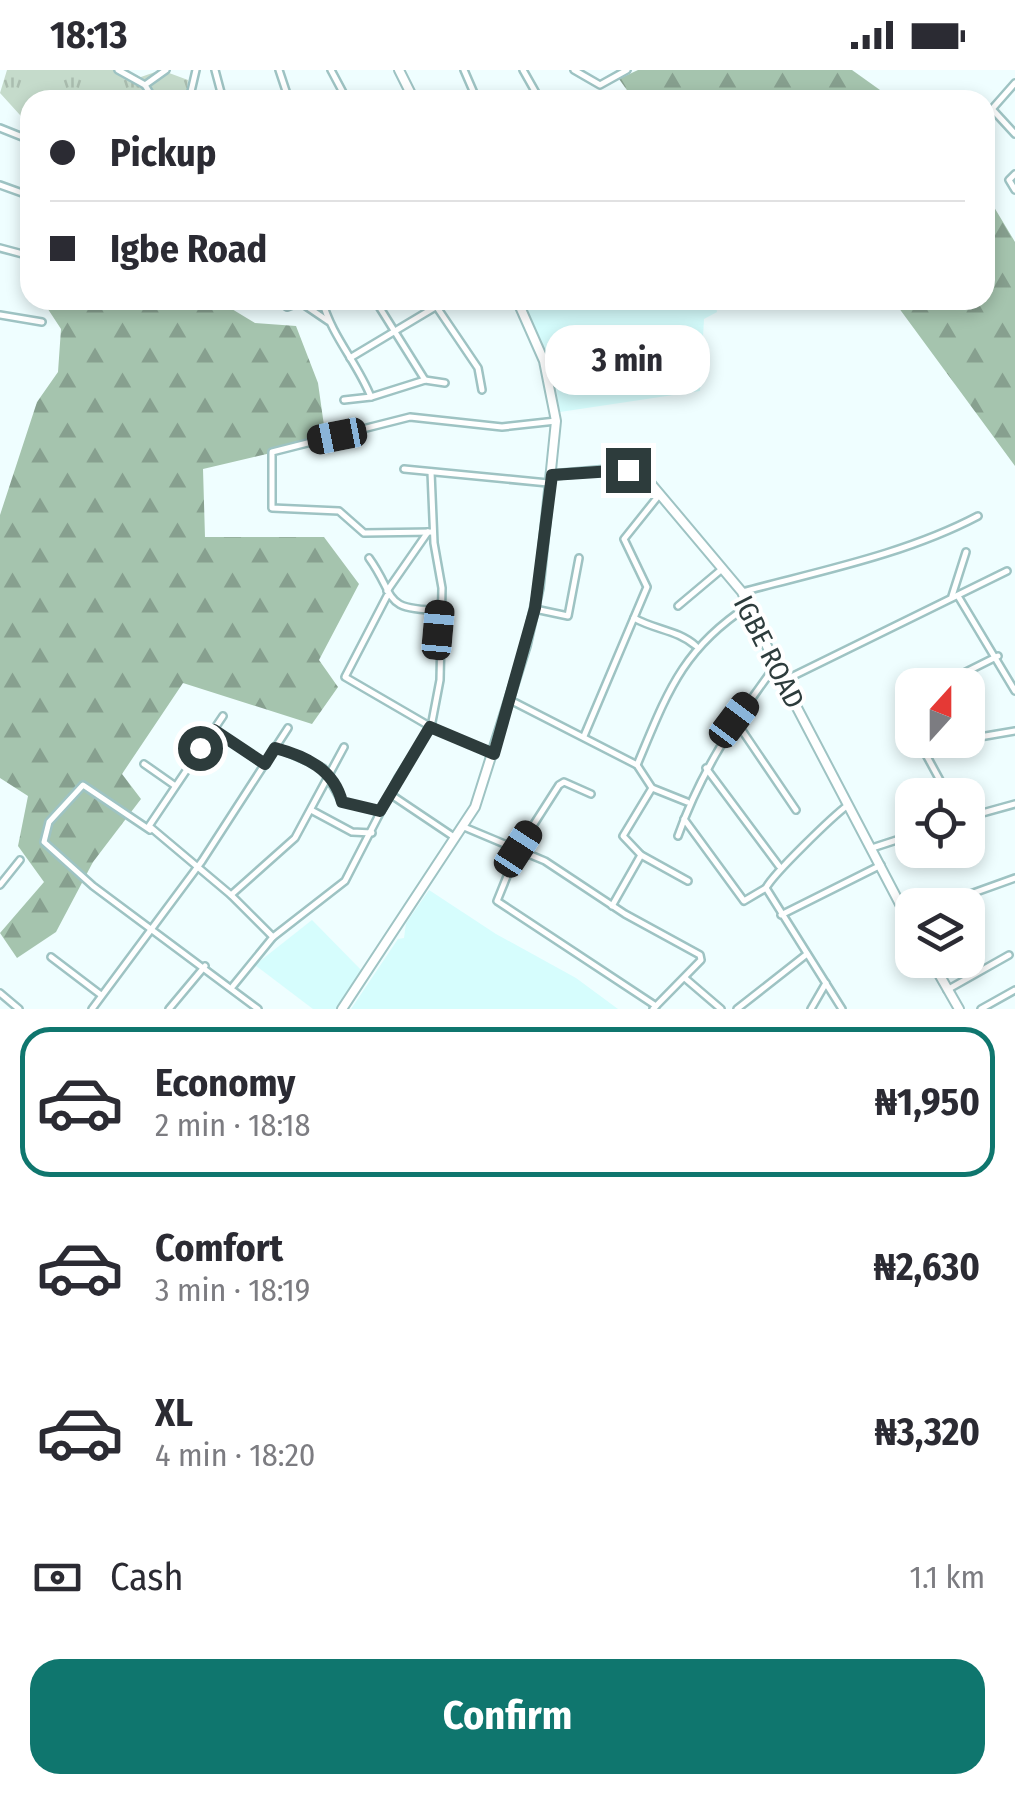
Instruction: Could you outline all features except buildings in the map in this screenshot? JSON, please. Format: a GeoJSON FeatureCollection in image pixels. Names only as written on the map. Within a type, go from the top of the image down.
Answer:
{"type":"FeatureCollection","features":[{"type":"Feature","properties":{"kind":"main road"},"geometry":{"type":"LineString","coordinates":[[342,1009],[464,827],[512,701],[535,608],[556,421],[544,361],[521,310]]}},
{"type":"Feature","properties":{"kind":"main road","name":"IGBE ROAD"},"geometry":{"type":"LineString","coordinates":[[552,479],[628,470],[647,479],[742,592],[783,681],[895,890]]}},
{"type":"Feature","properties":{"kind":"main road"},"geometry":{"type":"LineString","coordinates":[[940,978],[958,1009]]}},
{"type":"Feature","properties":{"kind":"street"},"geometry":{"type":"LineString","coordinates":[[118,70],[145,84],[148,90]]}},
{"type":"Feature","properties":{"kind":"street"},"geometry":{"type":"LineString","coordinates":[[145,84],[166,70]]}},
{"type":"Feature","properties":{"kind":"street"},"geometry":{"type":"LineString","coordinates":[[574,70],[600,85],[627,70]]}},
{"type":"Feature","properties":{"kind":"street"},"geometry":{"type":"LineString","coordinates":[[995,106],[1015,83]]}},
{"type":"Feature","properties":{"kind":"street"},"geometry":{"type":"LineString","coordinates":[[995,113],[1015,134]]}},
{"type":"Feature","properties":{"kind":"street"},"geometry":{"type":"LineString","coordinates":[[1015,174],[1009,180],[1015,190]]}},
{"type":"Feature","properties":{"kind":"street"},"geometry":{"type":"LineString","coordinates":[[312,310],[328,320]]}},
{"type":"Feature","properties":{"kind":"street"},"geometry":{"type":"LineString","coordinates":[[325,310],[372,397]]}},
{"type":"Feature","properties":{"kind":"street"},"geometry":{"type":"LineString","coordinates":[[380,310],[424,380]]}},
{"type":"Feature","properties":{"kind":"street"},"geometry":{"type":"LineString","coordinates":[[350,358],[424,310]]}},
{"type":"Feature","properties":{"kind":"street"},"geometry":{"type":"LineString","coordinates":[[439,310],[470,353],[482,390]]}},
{"type":"Feature","properties":{"kind":"street"},"geometry":{"type":"LineString","coordinates":[[0,315],[42,322]]}},
{"type":"Feature","properties":{"kind":"street"},"geometry":{"type":"LineString","coordinates":[[344,400],[372,397],[424,380],[446,383]]}},
{"type":"Feature","properties":{"kind":"street"},"geometry":{"type":"LineString","coordinates":[[430,532],[364,533],[339,510],[272,508],[272,452],[410,417],[502,427],[556,421]]}},
{"type":"Feature","properties":{"kind":"street"},"geometry":{"type":"LineString","coordinates":[[404,469],[552,479]]}},
{"type":"Feature","properties":{"kind":"street"},"geometry":{"type":"LineString","coordinates":[[233,986],[273,937],[336,891],[430,727],[440,680],[442,588],[430,532],[431,472]]}},
{"type":"Feature","properties":{"kind":"street"},"geometry":{"type":"LineString","coordinates":[[584,736],[647,581],[626,551],[624,539],[660,494]]}},
{"type":"Feature","properties":{"kind":"street"},"geometry":{"type":"LineString","coordinates":[[742,592],[882,553],[950,531],[978,516]]}},
{"type":"Feature","properties":{"kind":"street"},"geometry":{"type":"LineString","coordinates":[[430,532],[386,594],[344,677],[430,727],[494,754]]}},
{"type":"Feature","properties":{"kind":"street"},"geometry":{"type":"LineString","coordinates":[[966,552],[955,597],[998,656],[1015,691]]}},
{"type":"Feature","properties":{"kind":"street"},"geometry":{"type":"LineString","coordinates":[[368,558],[386,594],[405,608],[440,610]]}},
{"type":"Feature","properties":{"kind":"street"},"geometry":{"type":"LineString","coordinates":[[535,608],[568,616],[579,558]]}},
{"type":"Feature","properties":{"kind":"street"},"geometry":{"type":"LineString","coordinates":[[678,606],[722,569]]}},
{"type":"Feature","properties":{"kind":"street"},"geometry":{"type":"LineString","coordinates":[[783,681],[1007,570]]}},
{"type":"Feature","properties":{"kind":"street"},"geometry":{"type":"LineString","coordinates":[[637,765],[669,689],[696,646],[748,606]]}},
{"type":"Feature","properties":{"kind":"street"},"geometry":{"type":"LineString","coordinates":[[634,618],[662,632],[676,632],[696,646]]}},
{"type":"Feature","properties":{"kind":"street"},"geometry":{"type":"LineString","coordinates":[[974,668],[998,656]]}},
{"type":"Feature","properties":{"kind":"street"},"geometry":{"type":"LineString","coordinates":[[678,836],[687,802],[706,768],[734,720],[776,664]]}},
{"type":"Feature","properties":{"kind":"street"},"geometry":{"type":"LineString","coordinates":[[512,701],[637,765],[652,788],[687,802]]}},
{"type":"Feature","properties":{"kind":"street"},"geometry":{"type":"LineString","coordinates":[[150,830],[150,822],[174,785],[224,716]]}},
{"type":"Feature","properties":{"kind":"street"},"geometry":{"type":"LineString","coordinates":[[734,720],[796,810]]}},
{"type":"Feature","properties":{"kind":"street"},"geometry":{"type":"LineString","coordinates":[[92,1009],[197,866],[288,728]]}},
{"type":"Feature","properties":{"kind":"street"},"geometry":{"type":"LineString","coordinates":[[214,730],[265,764]]}},
{"type":"Feature","properties":{"kind":"street"},"geometry":{"type":"LineString","coordinates":[[985,736],[1015,731]]}},
{"type":"Feature","properties":{"kind":"street"},"geometry":{"type":"LineString","coordinates":[[231,895],[290,845],[344,746]]}},
{"type":"Feature","properties":{"kind":"street"},"geometry":{"type":"LineString","coordinates":[[275,748],[314,762],[328,774],[342,802],[380,811]]}},
{"type":"Feature","properties":{"kind":"street"},"geometry":{"type":"LineString","coordinates":[[144,764],[174,785]]}},
{"type":"Feature","properties":{"kind":"street"},"geometry":{"type":"LineString","coordinates":[[706,768],[779,866]]}},
{"type":"Feature","properties":{"kind":"street"},"geometry":{"type":"LineString","coordinates":[[464,827],[518,849],[560,870],[612,906],[700,955],[701,960],[686,979],[655,1008],[496,901],[518,849],[562,782],[591,794]]}},
{"type":"Feature","properties":{"kind":"street"},"geometry":{"type":"LineString","coordinates":[[258,1009],[233,986],[93,886],[44,842],[49,822],[83,785],[197,866],[273,937]]}},
{"type":"Feature","properties":{"kind":"street"},"geometry":{"type":"LineString","coordinates":[[652,788],[623,836],[641,855],[688,881]]}},
{"type":"Feature","properties":{"kind":"street"},"geometry":{"type":"LineString","coordinates":[[390,794],[456,839]]}},
{"type":"Feature","properties":{"kind":"street"},"geometry":{"type":"LineString","coordinates":[[684,818],[744,901],[766,888],[779,866],[798,855],[849,804]]}},
{"type":"Feature","properties":{"kind":"street"},"geometry":{"type":"LineString","coordinates":[[985,812],[1015,804]]}},
{"type":"Feature","properties":{"kind":"street"},"geometry":{"type":"LineString","coordinates":[[311,810],[352,832],[372,833]]}},
{"type":"Feature","properties":{"kind":"street"},"geometry":{"type":"LineString","coordinates":[[872,848],[895,841]]}},
{"type":"Feature","properties":{"kind":"street"},"geometry":{"type":"LineString","coordinates":[[612,906],[641,855]]}},
{"type":"Feature","properties":{"kind":"street"},"geometry":{"type":"LineString","coordinates":[[0,885],[20,860]]}},
{"type":"Feature","properties":{"kind":"street"},"geometry":{"type":"LineString","coordinates":[[781,915],[881,865]]}},
{"type":"Feature","properties":{"kind":"street"},"geometry":{"type":"LineString","coordinates":[[985,889],[1015,878]]}},
{"type":"Feature","properties":{"kind":"street"},"geometry":{"type":"LineString","coordinates":[[766,888],[842,1009]]}},
{"type":"Feature","properties":{"kind":"street"},"geometry":{"type":"LineString","coordinates":[[737,1009],[807,954]]}},
{"type":"Feature","properties":{"kind":"street"},"geometry":{"type":"LineString","coordinates":[[947,990],[1009,955]]}},
{"type":"Feature","properties":{"kind":"street"},"geometry":{"type":"LineString","coordinates":[[52,957],[101,995]]}},
{"type":"Feature","properties":{"kind":"street"},"geometry":{"type":"LineString","coordinates":[[168,1009],[205,966]]}},
{"type":"Feature","properties":{"kind":"street"},"geometry":{"type":"LineString","coordinates":[[686,979],[721,1009]]}},
{"type":"Feature","properties":{"kind":"street"},"geometry":{"type":"LineString","coordinates":[[811,1009],[826,983]]}},
{"type":"Feature","properties":{"kind":"street"},"geometry":{"type":"LineString","coordinates":[[981,1009],[1015,990]]}},
{"type":"Feature","properties":{"kind":"street"},"geometry":{"type":"LineString","coordinates":[[0,993],[19,1009]]}},
{"type":"Feature","properties":{"kind":"street"},"geometry":{"type":"LineString","coordinates":[[247,1009],[252,1002]]}},
{"type":"Feature","properties":{"kind":"shaded area"},"geometry":{"type":"Polygon","coordinates":[[[528,310],[717,310],[704,319],[700,391],[560,412],[552,364],[528,310]]]}},
{"type":"Feature","properties":{"kind":"shaded area"},"geometry":{"type":"Polygon","coordinates":[[[429,890],[496,934],[576,978],[618,1009],[351,1009],[398,939],[404,938],[406,923],[429,890]]]}},
{"type":"Feature","properties":{"kind":"shaded area"},"geometry":{"type":"Polygon","coordinates":[[[312,920],[363,972],[337,1009],[313,1009],[255,965],[312,920]]]}},
{"type":"Feature","properties":{"kind":"green space"},"geometry":{"type":"Polygon","coordinates":[[[7,70],[116,70],[138,78],[161,70],[188,80],[187,90],[20,90],[20,115],[0,93],[7,70]]]}},
{"type":"Feature","properties":{"kind":"green space"},"geometry":{"type":"Polygon","coordinates":[[[638,70],[852,70],[880,90],[627,90],[619,79],[638,70]]]}},
{"type":"Feature","properties":{"kind":"green space"},"geometry":{"type":"Polygon","coordinates":[[[995,209],[1015,242],[1015,466],[900,310],[995,310],[995,209]]]}},
{"type":"Feature","properties":{"kind":"green space"},"geometry":{"type":"Polygon","coordinates":[[[49,310],[234,310],[255,323],[296,326],[318,383],[326,440],[203,469],[205,537],[324,537],[359,584],[319,660],[338,687],[312,724],[183,683],[122,774],[141,799],[93,862],[56,932],[17,958],[0,933],[44,882],[18,846],[28,796],[0,778],[0,515],[37,402],[58,372],[61,329],[49,310]]]}},
{"type":"Feature","properties":{"kind":"route"},"geometry":{"type":"LineString","coordinates":[[200,748],[214,730],[265,764],[275,748],[283,750],[323,768],[340,792],[342,802],[380,811],[430,727],[494,754],[512,701],[535,608],[552,475],[628,470]]}}]}
